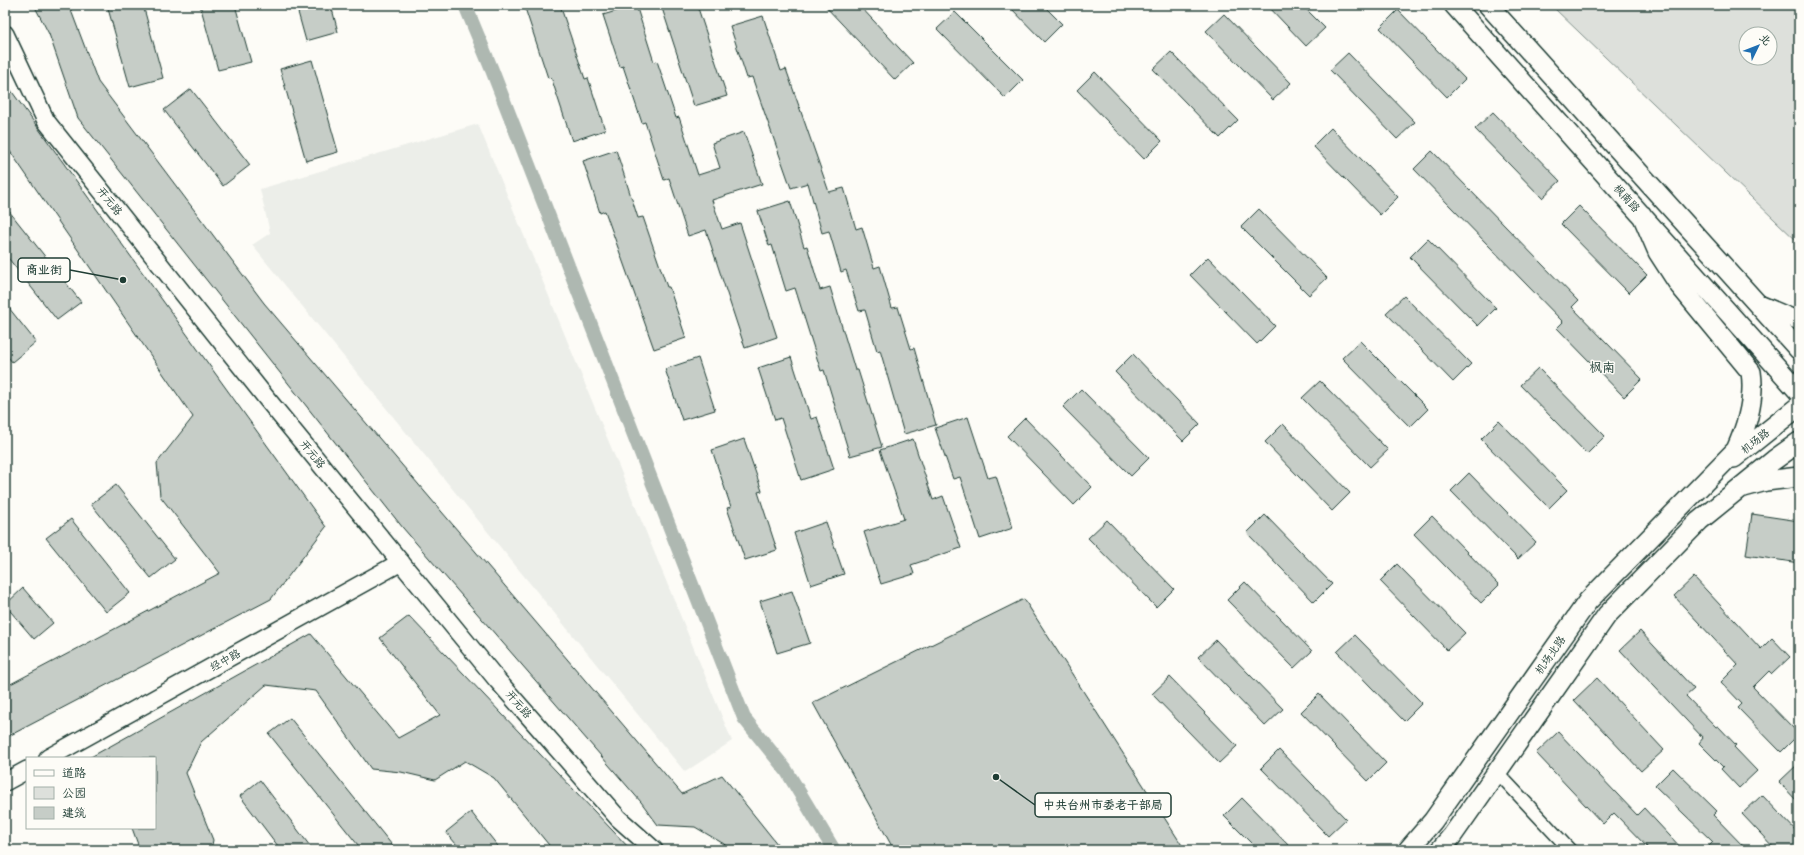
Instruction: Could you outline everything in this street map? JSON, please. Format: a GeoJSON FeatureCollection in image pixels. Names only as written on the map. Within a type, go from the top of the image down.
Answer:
{"type":"FeatureCollection","features":[{"type":"Feature","properties":{"kind":"main road","name":"枫南路"},"geometry":{"type":"LineString","coordinates":[[1454,5],[1799,392]]}},
{"type":"Feature","properties":{"kind":"main road"},"geometry":{"type":"LineString","coordinates":[[1488,5],[1799,350]]}},
{"type":"Feature","properties":{"kind":"main road","name":"开元路"},"geometry":{"type":"LineString","coordinates":[[5,34],[46,121],[262,393],[498,681],[613,812],[654,850]]}},
{"type":"Feature","properties":{"kind":"main road"},"geometry":{"type":"LineString","coordinates":[[1642,215],[1658,252],[1680,286],[1751,372],[1753,382],[1750,407],[1743,435],[1736,450],[1712,476]]}},
{"type":"Feature","properties":{"kind":"main road"},"geometry":{"type":"LineString","coordinates":[[1756,302],[1799,321]]}},
{"type":"Feature","properties":{"kind":"main road","name":"机场路"},"geometry":{"type":"LineString","coordinates":[[1712,476],[1799,406]]}},
{"type":"Feature","properties":{"kind":"main road"},"geometry":{"type":"LineString","coordinates":[[1440,850],[1452,836],[1607,615],[1699,521],[1774,460],[1799,442]]}},
{"type":"Feature","properties":{"kind":"main road","name":"机场北路"},"geometry":{"type":"LineString","coordinates":[[1408,850],[1433,821],[1588,601],[1712,476]]}},
{"type":"Feature","properties":{"kind":"main road"},"geometry":{"type":"LineString","coordinates":[[1737,490],[1766,481],[1799,477]]}},
{"type":"Feature","properties":{"kind":"main road","name":"经中路"},"geometry":{"type":"LineString","coordinates":[[50,757],[401,562]]}},
{"type":"Feature","properties":{"kind":"main road"},"geometry":{"type":"LineString","coordinates":[[5,782],[26,771]]}},
{"type":"Feature","properties":{"kind":"street"},"geometry":{"type":"LineString","coordinates":[[1497,772],[1570,850]]}},
{"type":"Feature","properties":{"kind":"shaded area"},"geometry":{"type":"Polygon","coordinates":[[[478,124],[732,741],[685,772],[252,245],[270,233],[260,189],[478,124]]]}},
{"type":"Feature","properties":{"kind":"green space"},"geometry":{"type":"Polygon","coordinates":[[[1556,5],[1799,5],[1799,243],[1555,9],[1556,5]]]}},
{"type":"Feature","properties":{"kind":"building"},"geometry":{"type":"Polygon","coordinates":[[[34,5],[69,5],[98,82],[264,303],[682,794],[722,775],[782,850],[730,850],[724,844],[695,827],[658,825],[641,802],[403,528],[78,118],[49,34],[34,5]]]}},
{"type":"Feature","properties":{"kind":"building"},"geometry":{"type":"Polygon","coordinates":[[[107,5],[143,5],[163,78],[130,87],[107,5]]]}},
{"type":"Feature","properties":{"kind":"building"},"geometry":{"type":"Polygon","coordinates":[[[200,5],[235,5],[251,62],[218,70],[200,5]]]}},
{"type":"Feature","properties":{"kind":"building"},"geometry":{"type":"Polygon","coordinates":[[[296,5],[331,5],[338,32],[306,41],[296,5]]]}},
{"type":"Feature","properties":{"kind":"building"},"geometry":{"type":"Polygon","coordinates":[[[524,5],[560,5],[585,79],[588,78],[605,130],[572,141],[551,77],[548,78],[524,5]]]}},
{"type":"Feature","properties":{"kind":"building"},"geometry":{"type":"Polygon","coordinates":[[[636,5],[654,62],[657,61],[676,118],[679,117],[698,175],[720,168],[712,143],[744,132],[762,184],[712,200],[722,229],[740,223],[777,337],[745,348],[706,230],[688,236],[669,178],[664,180],[645,122],[642,123],[623,66],[620,67],[603,15],[636,5]]]}},
{"type":"Feature","properties":{"kind":"building"},"geometry":{"type":"Polygon","coordinates":[[[661,5],[697,5],[727,96],[694,106],[661,5]]]}},
{"type":"Feature","properties":{"kind":"building"},"geometry":{"type":"Polygon","coordinates":[[[824,5],[859,5],[913,63],[895,80],[824,5]]]}},
{"type":"Feature","properties":{"kind":"building"},"geometry":{"type":"Polygon","coordinates":[[[1008,5],[1043,5],[1062,24],[1044,42],[1008,5]]]}},
{"type":"Feature","properties":{"kind":"building"},"geometry":{"type":"Polygon","coordinates":[[[1267,5],[1302,5],[1325,28],[1306,46],[1267,5]]]}},
{"type":"Feature","properties":{"kind":"building"},"geometry":{"type":"Polygon","coordinates":[[[1398,10],[1465,79],[1447,97],[1380,28],[1398,10]]]}},
{"type":"Feature","properties":{"kind":"building"},"geometry":{"type":"Polygon","coordinates":[[[955,12],[1023,80],[1005,98],[937,29],[955,12]]]}},
{"type":"Feature","properties":{"kind":"building"},"geometry":{"type":"Polygon","coordinates":[[[1224,14],[1291,83],[1273,100],[1206,31],[1224,14]]]}},
{"type":"Feature","properties":{"kind":"building"},"geometry":{"type":"Polygon","coordinates":[[[763,16],[781,71],[786,69],[829,192],[844,188],[856,229],[862,227],[874,268],[880,266],[892,308],[898,307],[911,349],[914,348],[936,425],[904,434],[880,350],[877,351],[865,310],[859,311],[846,270],[841,272],[829,231],[822,233],[808,183],[791,188],[752,77],[747,78],[730,26],[763,16]]]}},
{"type":"Feature","properties":{"kind":"building"},"geometry":{"type":"Polygon","coordinates":[[[1171,52],[1238,120],[1220,138],[1153,69],[1171,52]]]}},
{"type":"Feature","properties":{"kind":"building"},"geometry":{"type":"Polygon","coordinates":[[[1348,53],[1415,122],[1397,139],[1330,70],[1348,53]]]}},
{"type":"Feature","properties":{"kind":"building"},"geometry":{"type":"Polygon","coordinates":[[[312,60],[338,152],[306,161],[280,69],[312,60]]]}},
{"type":"Feature","properties":{"kind":"building"},"geometry":{"type":"Polygon","coordinates":[[[1095,72],[1162,141],[1144,159],[1077,90],[1095,72]]]}},
{"type":"Feature","properties":{"kind":"building"},"geometry":{"type":"Polygon","coordinates":[[[5,82],[326,527],[271,599],[5,738],[5,687],[220,573],[160,496],[157,463],[193,417],[5,144],[5,82]]]}},
{"type":"Feature","properties":{"kind":"building"},"geometry":{"type":"Polygon","coordinates":[[[191,89],[250,165],[223,186],[164,110],[191,89]]]}},
{"type":"Feature","properties":{"kind":"building"},"geometry":{"type":"Polygon","coordinates":[[[1493,112],[1560,181],[1542,198],[1475,129],[1493,112]]]}},
{"type":"Feature","properties":{"kind":"building"},"geometry":{"type":"Polygon","coordinates":[[[1331,128],[1398,197],[1380,215],[1313,146],[1331,128]]]}},
{"type":"Feature","properties":{"kind":"building"},"geometry":{"type":"Polygon","coordinates":[[[616,150],[638,218],[643,217],[686,338],[654,349],[605,211],[600,213],[583,161],[616,150]]]}},
{"type":"Feature","properties":{"kind":"building"},"geometry":{"type":"Polygon","coordinates":[[[1432,151],[1578,301],[1572,307],[1642,379],[1624,397],[1557,328],[1563,322],[1414,169],[1432,151]]]}},
{"type":"Feature","properties":{"kind":"building"},"geometry":{"type":"Polygon","coordinates":[[[790,201],[804,247],[807,246],[820,290],[830,287],[855,370],[858,370],[882,447],[850,456],[824,370],[821,371],[795,288],[786,291],[772,245],[769,246],[758,211],[790,201]]]}},
{"type":"Feature","properties":{"kind":"building"},"geometry":{"type":"Polygon","coordinates":[[[5,206],[81,302],[57,320],[5,254],[5,206]]]}},
{"type":"Feature","properties":{"kind":"building"},"geometry":{"type":"Polygon","coordinates":[[[1579,206],[1647,275],[1629,293],[1561,224],[1579,206]]]}},
{"type":"Feature","properties":{"kind":"building"},"geometry":{"type":"Polygon","coordinates":[[[1259,209],[1327,278],[1309,295],[1241,227],[1259,209]]]}},
{"type":"Feature","properties":{"kind":"building"},"geometry":{"type":"Polygon","coordinates":[[[1428,239],[1496,308],[1478,326],[1410,257],[1428,239]]]}},
{"type":"Feature","properties":{"kind":"building"},"geometry":{"type":"Polygon","coordinates":[[[1208,257],[1275,326],[1257,344],[1190,275],[1208,257]]]}},
{"type":"Feature","properties":{"kind":"building"},"geometry":{"type":"Polygon","coordinates":[[[1404,296],[1471,364],[1453,382],[1386,313],[1404,296]]]}},
{"type":"Feature","properties":{"kind":"building"},"geometry":{"type":"Polygon","coordinates":[[[5,303],[36,342],[12,362],[5,353],[5,303]]]}},
{"type":"Feature","properties":{"kind":"building"},"geometry":{"type":"Polygon","coordinates":[[[1360,341],[1428,409],[1410,427],[1342,358],[1360,341]]]}},
{"type":"Feature","properties":{"kind":"building"},"geometry":{"type":"Polygon","coordinates":[[[1133,354],[1200,424],[1183,441],[1115,372],[1133,354]]]}},
{"type":"Feature","properties":{"kind":"building"},"geometry":{"type":"Polygon","coordinates":[[[791,357],[811,419],[817,417],[834,469],[801,480],[781,418],[775,420],[758,368],[791,357]]]}},
{"type":"Feature","properties":{"kind":"building"},"geometry":{"type":"Polygon","coordinates":[[[698,358],[715,410],[682,420],[665,369],[698,358]]]}},
{"type":"Feature","properties":{"kind":"building"},"geometry":{"type":"Polygon","coordinates":[[[1538,368],[1605,436],[1587,454],[1520,385],[1538,368]]]}},
{"type":"Feature","properties":{"kind":"building"},"geometry":{"type":"Polygon","coordinates":[[[1320,381],[1388,450],[1370,467],[1302,398],[1320,381]]]}},
{"type":"Feature","properties":{"kind":"building"},"geometry":{"type":"Polygon","coordinates":[[[1081,389],[1149,458],[1131,476],[1063,407],[1081,389]]]}},
{"type":"Feature","properties":{"kind":"building"},"geometry":{"type":"Polygon","coordinates":[[[968,417],[988,478],[996,476],[1013,528],[980,539],[960,477],[953,479],[935,428],[968,417]]]}},
{"type":"Feature","properties":{"kind":"building"},"geometry":{"type":"Polygon","coordinates":[[[1025,418],[1092,487],[1074,505],[1007,436],[1025,418]]]}},
{"type":"Feature","properties":{"kind":"building"},"geometry":{"type":"Polygon","coordinates":[[[1499,421],[1567,490],[1549,508],[1481,439],[1499,421]]]}},
{"type":"Feature","properties":{"kind":"building"},"geometry":{"type":"Polygon","coordinates":[[[1283,424],[1350,493],[1332,511],[1265,442],[1283,424]]]}},
{"type":"Feature","properties":{"kind":"building"},"geometry":{"type":"Polygon","coordinates":[[[744,439],[762,491],[758,492],[777,550],[745,560],[727,508],[731,507],[712,450],[744,439]]]}},
{"type":"Feature","properties":{"kind":"building"},"geometry":{"type":"Polygon","coordinates":[[[913,439],[933,500],[943,496],[961,548],[911,565],[914,574],[881,584],[864,532],[904,519],[880,450],[913,439]]]}},
{"type":"Feature","properties":{"kind":"building"},"geometry":{"type":"Polygon","coordinates":[[[1469,473],[1536,542],[1518,559],[1451,491],[1469,473]]]}},
{"type":"Feature","properties":{"kind":"building"},"geometry":{"type":"Polygon","coordinates":[[[116,485],[175,559],[151,578],[91,504],[116,485]]]}},
{"type":"Feature","properties":{"kind":"building"},"geometry":{"type":"Polygon","coordinates":[[[1752,514],[1799,521],[1799,563],[1746,555],[1752,514]]]}},
{"type":"Feature","properties":{"kind":"building"},"geometry":{"type":"Polygon","coordinates":[[[1265,515],[1332,584],[1314,602],[1247,533],[1265,515]]]}},
{"type":"Feature","properties":{"kind":"building"},"geometry":{"type":"Polygon","coordinates":[[[1432,516],[1499,585],[1481,603],[1414,534],[1432,516]]]}},
{"type":"Feature","properties":{"kind":"building"},"geometry":{"type":"Polygon","coordinates":[[[71,519],[130,593],[106,612],[46,538],[71,519]]]}},
{"type":"Feature","properties":{"kind":"building"},"geometry":{"type":"Polygon","coordinates":[[[1107,520],[1174,589],[1156,607],[1088,538],[1107,520]]]}},
{"type":"Feature","properties":{"kind":"building"},"geometry":{"type":"Polygon","coordinates":[[[826,522],[844,574],[811,585],[794,533],[826,522]]]}},
{"type":"Feature","properties":{"kind":"building"},"geometry":{"type":"Polygon","coordinates":[[[1397,564],[1465,633],[1447,650],[1380,581],[1397,564]]]}},
{"type":"Feature","properties":{"kind":"building"},"geometry":{"type":"Polygon","coordinates":[[[1694,577],[1761,649],[1772,638],[1790,657],[1772,674],[1769,671],[1753,687],[1799,734],[1781,752],[1738,708],[1742,704],[1721,682],[1738,665],[1674,596],[1694,577]]]}},
{"type":"Feature","properties":{"kind":"building"},"geometry":{"type":"Polygon","coordinates":[[[1245,582],[1312,651],[1294,668],[1227,600],[1245,582]]]}},
{"type":"Feature","properties":{"kind":"building"},"geometry":{"type":"Polygon","coordinates":[[[23,588],[53,623],[34,639],[5,605],[23,588]]]}},
{"type":"Feature","properties":{"kind":"building"},"geometry":{"type":"Polygon","coordinates":[[[792,591],[810,643],[777,653],[760,601],[792,591]]]}},
{"type":"Feature","properties":{"kind":"building"},"geometry":{"type":"Polygon","coordinates":[[[1024,599],[1185,850],[894,850],[813,703],[1024,599]]]}},
{"type":"Feature","properties":{"kind":"building"},"geometry":{"type":"Polygon","coordinates":[[[409,616],[631,850],[553,850],[494,778],[465,761],[435,780],[401,772],[371,769],[316,691],[266,685],[201,742],[186,773],[213,840],[211,850],[140,850],[132,829],[156,829],[156,757],[91,757],[311,634],[398,738],[440,715],[380,638],[409,616]]]}},
{"type":"Feature","properties":{"kind":"building"},"geometry":{"type":"Polygon","coordinates":[[[1640,631],[1694,689],[1686,696],[1736,745],[1734,747],[1757,771],[1739,788],[1721,769],[1723,767],[1699,743],[1703,738],[1620,650],[1640,631]]]}},
{"type":"Feature","properties":{"kind":"building"},"geometry":{"type":"Polygon","coordinates":[[[1355,635],[1422,703],[1404,721],[1337,652],[1355,635]]]}},
{"type":"Feature","properties":{"kind":"building"},"geometry":{"type":"Polygon","coordinates":[[[1216,640],[1283,709],[1265,726],[1198,657],[1216,640]]]}},
{"type":"Feature","properties":{"kind":"building"},"geometry":{"type":"Polygon","coordinates":[[[1170,677],[1237,746],[1219,763],[1152,694],[1170,677]]]}},
{"type":"Feature","properties":{"kind":"building"},"geometry":{"type":"Polygon","coordinates":[[[1597,678],[1664,750],[1641,771],[1574,700],[1597,678]]]}},
{"type":"Feature","properties":{"kind":"building"},"geometry":{"type":"Polygon","coordinates":[[[1319,694],[1386,763],[1368,781],[1301,712],[1319,694]]]}},
{"type":"Feature","properties":{"kind":"building"},"geometry":{"type":"Polygon","coordinates":[[[290,718],[396,850],[362,850],[269,734],[290,718]]]}},
{"type":"Feature","properties":{"kind":"building"},"geometry":{"type":"Polygon","coordinates":[[[1558,732],[1637,815],[1644,808],[1683,850],[1650,850],[1614,813],[1603,824],[1536,753],[1558,732]]]}},
{"type":"Feature","properties":{"kind":"building"},"geometry":{"type":"Polygon","coordinates":[[[1279,750],[1346,819],[1328,836],[1261,768],[1279,750]]]}},
{"type":"Feature","properties":{"kind":"building"},"geometry":{"type":"Polygon","coordinates":[[[1799,763],[1799,803],[1779,782],[1799,763]]]}},
{"type":"Feature","properties":{"kind":"building"},"geometry":{"type":"Polygon","coordinates":[[[1673,768],[1717,811],[1713,815],[1747,850],[1705,850],[1713,842],[1655,786],[1673,768]]]}},
{"type":"Feature","properties":{"kind":"building"},"geometry":{"type":"Polygon","coordinates":[[[260,780],[313,850],[281,850],[240,796],[260,780]]]}},
{"type":"Feature","properties":{"kind":"building"},"geometry":{"type":"Polygon","coordinates":[[[1762,795],[1799,834],[1799,850],[1776,850],[1742,814],[1762,795]]]}},
{"type":"Feature","properties":{"kind":"building"},"geometry":{"type":"Polygon","coordinates":[[[1242,798],[1293,850],[1258,850],[1224,816],[1242,798]]]}},
{"type":"Feature","properties":{"kind":"building"},"geometry":{"type":"Polygon","coordinates":[[[471,812],[501,850],[461,850],[446,832],[471,812]]]}},
{"type":"Feature","properties":{"kind":"waterway"},"geometry":{"type":"LineString","coordinates":[[465,5],[492,70],[744,718],[786,770],[834,850]]}},
{"type":"Feature","properties":{"kind":"place","name":"商业街"},"geometry":{"type":"Point","coordinates":[123,280]}},
{"type":"Feature","properties":{"kind":"place","name":"中共台州市委老干部局"},"geometry":{"type":"Point","coordinates":[996,777]}},
{"type":"Feature","properties":{"kind":"district","name":"枫南"},"geometry":{"type":"Point","coordinates":[1602,367]}}]}
